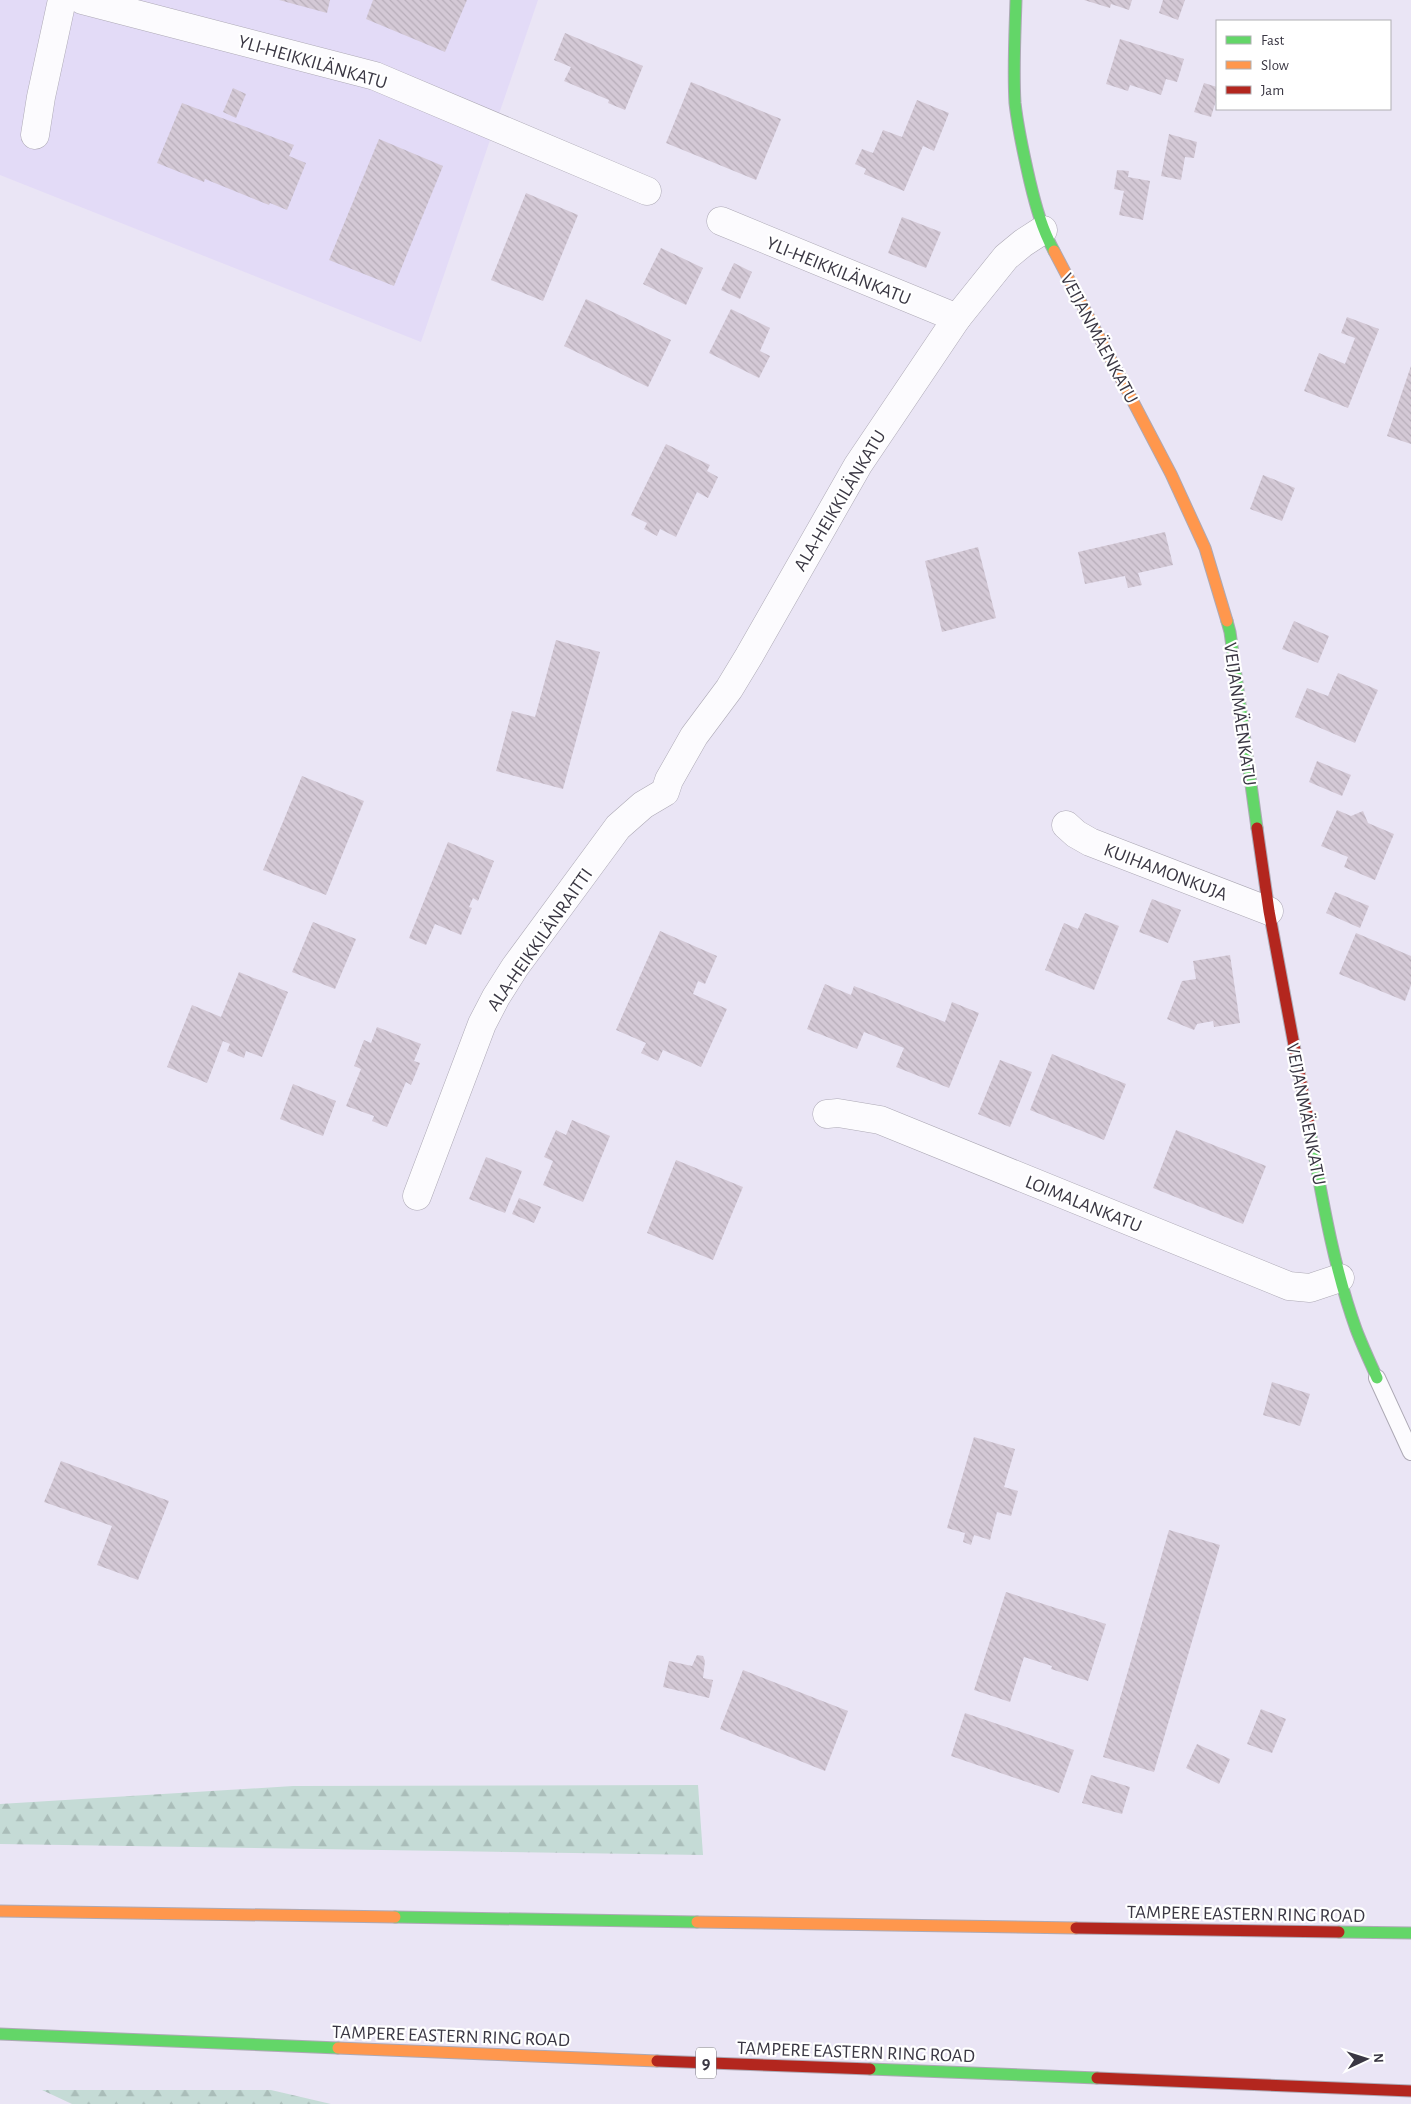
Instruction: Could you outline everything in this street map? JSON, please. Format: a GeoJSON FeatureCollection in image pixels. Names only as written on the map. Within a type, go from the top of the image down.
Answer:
{"type":"FeatureCollection","features":[{"type":"Feature","properties":{"kind":"main road","name":"VEIJANMÄENKATU"},"geometry":{"type":"LineString","coordinates":[[1016,0],[1015,84],[1017,117],[1032,191],[1043,230],[1172,474],[1205,548],[1230,632],[1269,911],[1324,1208],[1340,1278],[1356,1329],[1377,1378]]}},
{"type":"Feature","properties":{"kind":"main road","name":"TAMPERE EASTERN RING ROAD"},"geometry":{"type":"LineString","coordinates":[[0,1910],[1411,1933]]}},
{"type":"Feature","properties":{"kind":"main road","name":"TAMPERE EASTERN RING ROAD"},"geometry":{"type":"LineString","coordinates":[[0,2034],[1411,2091]]}},
{"type":"Feature","properties":{"kind":"street"},"geometry":{"type":"LineString","coordinates":[[34,135],[62,0]]}},
{"type":"Feature","properties":{"kind":"street","name":"YLI-HEIKKILÄNKATU"},"geometry":{"type":"LineString","coordinates":[[82,0],[375,76],[647,191]]}},
{"type":"Feature","properties":{"kind":"street","name":"YLI-HEIKKILÄNKATU"},"geometry":{"type":"LineString","coordinates":[[721,221],[957,318]]}},
{"type":"Feature","properties":{"kind":"street","name":"ALA-HEIKKILÄNKATU"},"geometry":{"type":"LineString","coordinates":[[665,792],[677,765],[694,736],[729,689],[749,656],[858,465],[957,318],[1006,257],[1043,230]]}},
{"type":"Feature","properties":{"kind":"street","name":"ALA-HEIKKILÄNRAITTI"},"geometry":{"type":"LineString","coordinates":[[417,1196],[482,1024],[496,997],[515,967],[618,826],[643,805],[665,792]]}},
{"type":"Feature","properties":{"kind":"street","name":"KUIHAMONKUJA"},"geometry":{"type":"LineString","coordinates":[[1066,825],[1076,834],[1090,842],[1269,911]]}},
{"type":"Feature","properties":{"kind":"street","name":"LOIMALANKATU"},"geometry":{"type":"LineString","coordinates":[[826,1114],[838,1113],[880,1120],[1289,1286],[1310,1288],[1340,1278]]}},
{"type":"Feature","properties":{"kind":"lane","name":"VEIJANMÄENKATU"},"geometry":{"type":"LineString","coordinates":[[1377,1378],[1411,1452]]}},
{"type":"Feature","properties":{"kind":"shaded area"},"geometry":{"type":"Polygon","coordinates":[[[0,0],[538,0],[421,342],[0,175],[0,0]]]}},
{"type":"Feature","properties":{"kind":"green space"},"geometry":{"type":"Polygon","coordinates":[[[698,1785],[703,1855],[0,1844],[0,1804],[293,1786],[698,1785]]]}},
{"type":"Feature","properties":{"kind":"green space"},"geometry":{"type":"Polygon","coordinates":[[[42,2090],[271,2090],[331,2104],[72,2104],[42,2090]]]}},
{"type":"Feature","properties":{"kind":"building"},"geometry":{"type":"Polygon","coordinates":[[[279,0],[330,0],[327,13],[279,0]]]}},
{"type":"Feature","properties":{"kind":"building"},"geometry":{"type":"Polygon","coordinates":[[[373,0],[467,0],[445,52],[366,19],[373,0]]]}},
{"type":"Feature","properties":{"kind":"building"},"geometry":{"type":"Polygon","coordinates":[[[1084,0],[1132,0],[1129,10],[1111,4],[1110,8],[1084,0]]]}},
{"type":"Feature","properties":{"kind":"building"},"geometry":{"type":"Polygon","coordinates":[[[1163,0],[1185,0],[1178,20],[1159,13],[1163,0]]]}},
{"type":"Feature","properties":{"kind":"building"},"geometry":{"type":"Polygon","coordinates":[[[565,33],[643,66],[625,110],[608,103],[609,100],[564,81],[571,67],[554,60],[565,33]]]}},
{"type":"Feature","properties":{"kind":"building"},"geometry":{"type":"Polygon","coordinates":[[[1120,39],[1184,59],[1177,82],[1166,79],[1161,95],[1130,85],[1128,91],[1106,84],[1120,39]]]}},
{"type":"Feature","properties":{"kind":"building"},"geometry":{"type":"Polygon","coordinates":[[[691,82],[781,119],[756,180],[666,143],[691,82]]]}},
{"type":"Feature","properties":{"kind":"building"},"geometry":{"type":"Polygon","coordinates":[[[1204,83],[1216,87],[1216,100],[1211,117],[1194,112],[1204,83]]]}},
{"type":"Feature","properties":{"kind":"building"},"geometry":{"type":"Polygon","coordinates":[[[233,88],[246,94],[236,118],[223,112],[233,88]]]}},
{"type":"Feature","properties":{"kind":"building"},"geometry":{"type":"Polygon","coordinates":[[[917,100],[949,113],[934,151],[923,146],[904,191],[864,174],[866,169],[855,164],[862,149],[873,153],[883,130],[902,137],[917,100]]]}},
{"type":"Feature","properties":{"kind":"building"},"geometry":{"type":"Polygon","coordinates":[[[182,103],[294,145],[289,156],[306,163],[287,210],[270,203],[269,205],[205,179],[204,182],[157,163],[182,103]]]}},
{"type":"Feature","properties":{"kind":"building"},"geometry":{"type":"Polygon","coordinates":[[[1169,134],[1197,142],[1194,158],[1185,157],[1181,180],[1161,176],[1169,134]]]}},
{"type":"Feature","properties":{"kind":"building"},"geometry":{"type":"Polygon","coordinates":[[[379,139],[443,166],[394,286],[329,260],[379,139]]]}},
{"type":"Feature","properties":{"kind":"building"},"geometry":{"type":"Polygon","coordinates":[[[1117,170],[1129,171],[1128,177],[1150,181],[1143,220],[1119,215],[1124,191],[1114,189],[1117,170]]]}},
{"type":"Feature","properties":{"kind":"building"},"geometry":{"type":"Polygon","coordinates":[[[526,193],[578,215],[543,301],[491,280],[526,193]]]}},
{"type":"Feature","properties":{"kind":"building"},"geometry":{"type":"Polygon","coordinates":[[[902,217],[941,232],[926,268],[888,253],[902,217]]]}},
{"type":"Feature","properties":{"kind":"building"},"geometry":{"type":"Polygon","coordinates":[[[661,248],[703,268],[686,305],[643,284],[661,248]]]}},
{"type":"Feature","properties":{"kind":"building"},"geometry":{"type":"Polygon","coordinates":[[[734,263],[752,272],[740,299],[721,290],[734,263]]]}},
{"type":"Feature","properties":{"kind":"building"},"geometry":{"type":"Polygon","coordinates":[[[586,299],[671,340],[648,387],[564,346],[586,299]]]}},
{"type":"Feature","properties":{"kind":"building"},"geometry":{"type":"Polygon","coordinates":[[[731,309],[770,328],[760,351],[770,356],[759,378],[709,353],[731,309]]]}},
{"type":"Feature","properties":{"kind":"building"},"geometry":{"type":"Polygon","coordinates":[[[1347,317],[1379,329],[1348,408],[1304,391],[1319,353],[1345,364],[1355,338],[1341,333],[1347,317]]]}},
{"type":"Feature","properties":{"kind":"building"},"geometry":{"type":"Polygon","coordinates":[[[1411,366],[1411,444],[1387,436],[1411,366]]]}},
{"type":"Feature","properties":{"kind":"building"},"geometry":{"type":"Polygon","coordinates":[[[666,444],[710,465],[707,471],[718,477],[708,498],[697,492],[676,537],[660,529],[657,536],[644,529],[647,523],[631,515],[666,444]]]}},
{"type":"Feature","properties":{"kind":"building"},"geometry":{"type":"Polygon","coordinates":[[[1263,475],[1295,488],[1282,521],[1250,509],[1263,475]]]}},
{"type":"Feature","properties":{"kind":"building"},"geometry":{"type":"Polygon","coordinates":[[[1165,532],[1173,565],[1138,573],[1142,585],[1128,588],[1125,576],[1085,584],[1078,552],[1165,532]]]}},
{"type":"Feature","properties":{"kind":"building"},"geometry":{"type":"Polygon","coordinates":[[[978,547],[996,618],[942,632],[925,561],[978,547]]]}},
{"type":"Feature","properties":{"kind":"building"},"geometry":{"type":"Polygon","coordinates":[[[1294,621],[1329,636],[1318,663],[1282,649],[1294,621]]]}},
{"type":"Feature","properties":{"kind":"building"},"geometry":{"type":"Polygon","coordinates":[[[556,640],[600,652],[563,789],[496,771],[512,711],[535,717],[556,640]]]}},
{"type":"Feature","properties":{"kind":"building"},"geometry":{"type":"Polygon","coordinates":[[[1338,673],[1378,690],[1355,743],[1295,717],[1307,688],[1328,696],[1338,673]]]}},
{"type":"Feature","properties":{"kind":"building"},"geometry":{"type":"Polygon","coordinates":[[[1317,761],[1351,775],[1342,796],[1309,782],[1317,761]]]}},
{"type":"Feature","properties":{"kind":"building"},"geometry":{"type":"Polygon","coordinates":[[[302,776],[364,801],[326,895],[263,870],[302,776]]]}},
{"type":"Feature","properties":{"kind":"building"},"geometry":{"type":"Polygon","coordinates":[[[1337,810],[1351,816],[1363,811],[1368,823],[1394,834],[1375,880],[1344,867],[1348,857],[1321,846],[1337,810]]]}},
{"type":"Feature","properties":{"kind":"building"},"geometry":{"type":"Polygon","coordinates":[[[448,842],[494,861],[478,901],[473,898],[469,907],[472,908],[461,935],[435,924],[426,945],[409,938],[448,842]]]}},
{"type":"Feature","properties":{"kind":"building"},"geometry":{"type":"Polygon","coordinates":[[[1335,892],[1369,906],[1360,928],[1326,913],[1335,892]]]}},
{"type":"Feature","properties":{"kind":"building"},"geometry":{"type":"Polygon","coordinates":[[[1152,899],[1181,910],[1168,943],[1139,932],[1152,899]]]}},
{"type":"Feature","properties":{"kind":"building"},"geometry":{"type":"Polygon","coordinates":[[[1085,913],[1119,926],[1094,990],[1045,970],[1064,923],[1078,929],[1085,913]]]}},
{"type":"Feature","properties":{"kind":"building"},"geometry":{"type":"Polygon","coordinates":[[[313,922],[356,939],[335,989],[292,972],[313,922]]]}},
{"type":"Feature","properties":{"kind":"building"},"geometry":{"type":"Polygon","coordinates":[[[660,931],[717,956],[705,984],[698,981],[693,994],[727,1009],[701,1067],[663,1050],[658,1061],[641,1053],[646,1043],[616,1030],[660,931]]]}},
{"type":"Feature","properties":{"kind":"building"},"geometry":{"type":"Polygon","coordinates":[[[1356,933],[1411,956],[1411,985],[1405,1001],[1339,974],[1356,933]]]}},
{"type":"Feature","properties":{"kind":"building"},"geometry":{"type":"Polygon","coordinates":[[[1230,955],[1240,1023],[1214,1027],[1213,1021],[1197,1024],[1194,1030],[1167,1019],[1182,981],[1196,979],[1193,961],[1230,955]]]}},
{"type":"Feature","properties":{"kind":"building"},"geometry":{"type":"Polygon","coordinates":[[[239,972],[288,992],[262,1057],[246,1051],[244,1058],[227,1051],[230,1044],[223,1041],[207,1083],[167,1067],[192,1005],[221,1017],[239,972]]]}},
{"type":"Feature","properties":{"kind":"building"},"geometry":{"type":"Polygon","coordinates":[[[825,984],[851,995],[854,986],[945,1022],[952,1002],[979,1013],[949,1088],[896,1067],[904,1048],[864,1032],[857,1049],[807,1029],[825,984]]]}},
{"type":"Feature","properties":{"kind":"building"},"geometry":{"type":"Polygon","coordinates":[[[377,1027],[421,1044],[414,1061],[420,1063],[411,1085],[406,1082],[387,1127],[372,1121],[374,1116],[346,1106],[361,1069],[354,1066],[364,1040],[371,1043],[377,1027]]]}},
{"type":"Feature","properties":{"kind":"building"},"geometry":{"type":"Polygon","coordinates":[[[1052,1054],[1126,1084],[1104,1140],[1030,1110],[1052,1054]]]}},
{"type":"Feature","properties":{"kind":"building"},"geometry":{"type":"Polygon","coordinates":[[[1000,1060],[1032,1072],[1010,1127],[978,1114],[1000,1060]]]}},
{"type":"Feature","properties":{"kind":"building"},"geometry":{"type":"Polygon","coordinates":[[[293,1084],[336,1101],[323,1136],[280,1119],[293,1084]]]}},
{"type":"Feature","properties":{"kind":"building"},"geometry":{"type":"Polygon","coordinates":[[[572,1120],[610,1136],[583,1202],[543,1185],[553,1161],[544,1157],[556,1130],[566,1135],[572,1120]]]}},
{"type":"Feature","properties":{"kind":"building"},"geometry":{"type":"Polygon","coordinates":[[[1176,1130],[1266,1166],[1243,1224],[1153,1188],[1176,1130]]]}},
{"type":"Feature","properties":{"kind":"building"},"geometry":{"type":"Polygon","coordinates":[[[486,1157],[522,1171],[505,1213],[469,1199],[486,1157]]]}},
{"type":"Feature","properties":{"kind":"building"},"geometry":{"type":"Polygon","coordinates":[[[676,1160],[743,1187],[713,1260],[647,1233],[676,1160]]]}},
{"type":"Feature","properties":{"kind":"building"},"geometry":{"type":"Polygon","coordinates":[[[519,1198],[541,1207],[534,1223],[512,1214],[519,1198]]]}},
{"type":"Feature","properties":{"kind":"building"},"geometry":{"type":"Polygon","coordinates":[[[1272,1382],[1310,1394],[1300,1426],[1263,1415],[1272,1382]]]}},
{"type":"Feature","properties":{"kind":"building"},"geometry":{"type":"Polygon","coordinates":[[[974,1437],[1015,1449],[1004,1487],[1018,1491],[1011,1516],[997,1512],[990,1540],[974,1535],[971,1545],[963,1542],[965,1533],[947,1528],[974,1437]]]}},
{"type":"Feature","properties":{"kind":"building"},"geometry":{"type":"Polygon","coordinates":[[[61,1461],[169,1501],[138,1580],[97,1565],[112,1526],[44,1502],[61,1461]]]}},
{"type":"Feature","properties":{"kind":"building"},"geometry":{"type":"Polygon","coordinates":[[[1169,1530],[1220,1545],[1154,1772],[1103,1757],[1169,1530]]]}},
{"type":"Feature","properties":{"kind":"building"},"geometry":{"type":"Polygon","coordinates":[[[1006,1592],[1106,1624],[1088,1681],[1051,1669],[1052,1666],[1024,1657],[1010,1702],[974,1690],[1006,1592]]]}},
{"type":"Feature","properties":{"kind":"building"},"geometry":{"type":"Polygon","coordinates":[[[697,1655],[703,1656],[705,1661],[703,1678],[713,1680],[709,1698],[663,1687],[669,1661],[692,1666],[697,1655]]]}},
{"type":"Feature","properties":{"kind":"building"},"geometry":{"type":"Polygon","coordinates":[[[743,1670],[848,1711],[825,1771],[720,1729],[743,1670]]]}},
{"type":"Feature","properties":{"kind":"building"},"geometry":{"type":"Polygon","coordinates":[[[1261,1709],[1286,1719],[1272,1753],[1247,1744],[1261,1709]]]}},
{"type":"Feature","properties":{"kind":"building"},"geometry":{"type":"Polygon","coordinates":[[[965,1713],[1074,1750],[1059,1793],[951,1756],[965,1713]]]}},
{"type":"Feature","properties":{"kind":"building"},"geometry":{"type":"Polygon","coordinates":[[[1197,1744],[1230,1759],[1219,1784],[1186,1768],[1197,1744]]]}},
{"type":"Feature","properties":{"kind":"building"},"geometry":{"type":"Polygon","coordinates":[[[1091,1775],[1130,1787],[1122,1814],[1082,1803],[1091,1775]]]}},
{"type":"Feature","properties":{"kind":"traffic: fast"},"geometry":{"type":"LineString","coordinates":[[1016,0],[1014,77],[1018,123],[1037,209],[1054,251]]}},
{"type":"Feature","properties":{"kind":"traffic: fast"},"geometry":{"type":"LineString","coordinates":[[1227,621],[1257,828]]}},
{"type":"Feature","properties":{"kind":"traffic: fast"},"geometry":{"type":"LineString","coordinates":[[1310,1131],[1329,1231],[1341,1280],[1356,1329],[1377,1378]]}},
{"type":"Feature","properties":{"kind":"traffic: fast"},"geometry":{"type":"LineString","coordinates":[[395,1917],[697,1922]]}},
{"type":"Feature","properties":{"kind":"traffic: fast"},"geometry":{"type":"LineString","coordinates":[[1339,1932],[1411,1933]]}},
{"type":"Feature","properties":{"kind":"traffic: fast"},"geometry":{"type":"LineString","coordinates":[[0,2034],[338,2048]]}},
{"type":"Feature","properties":{"kind":"traffic: fast"},"geometry":{"type":"LineString","coordinates":[[870,2069],[1097,2078]]}},
{"type":"Feature","properties":{"kind":"traffic: slow"},"geometry":{"type":"LineString","coordinates":[[1054,251],[1171,474],[1205,548],[1227,621]]}},
{"type":"Feature","properties":{"kind":"traffic: slow"},"geometry":{"type":"LineString","coordinates":[[0,1911],[395,1917]]}},
{"type":"Feature","properties":{"kind":"traffic: slow"},"geometry":{"type":"LineString","coordinates":[[697,1922],[1076,1928]]}},
{"type":"Feature","properties":{"kind":"traffic: slow"},"geometry":{"type":"LineString","coordinates":[[338,2048],[657,2061]]}},
{"type":"Feature","properties":{"kind":"traffic: jam"},"geometry":{"type":"LineString","coordinates":[[1257,828],[1269,911],[1310,1131]]}},
{"type":"Feature","properties":{"kind":"traffic: jam"},"geometry":{"type":"LineString","coordinates":[[1076,1928],[1339,1932]]}},
{"type":"Feature","properties":{"kind":"traffic: jam"},"geometry":{"type":"LineString","coordinates":[[657,2061],[870,2069]]}},
{"type":"Feature","properties":{"kind":"traffic: jam"},"geometry":{"type":"LineString","coordinates":[[1097,2078],[1411,2091]]}}]}
